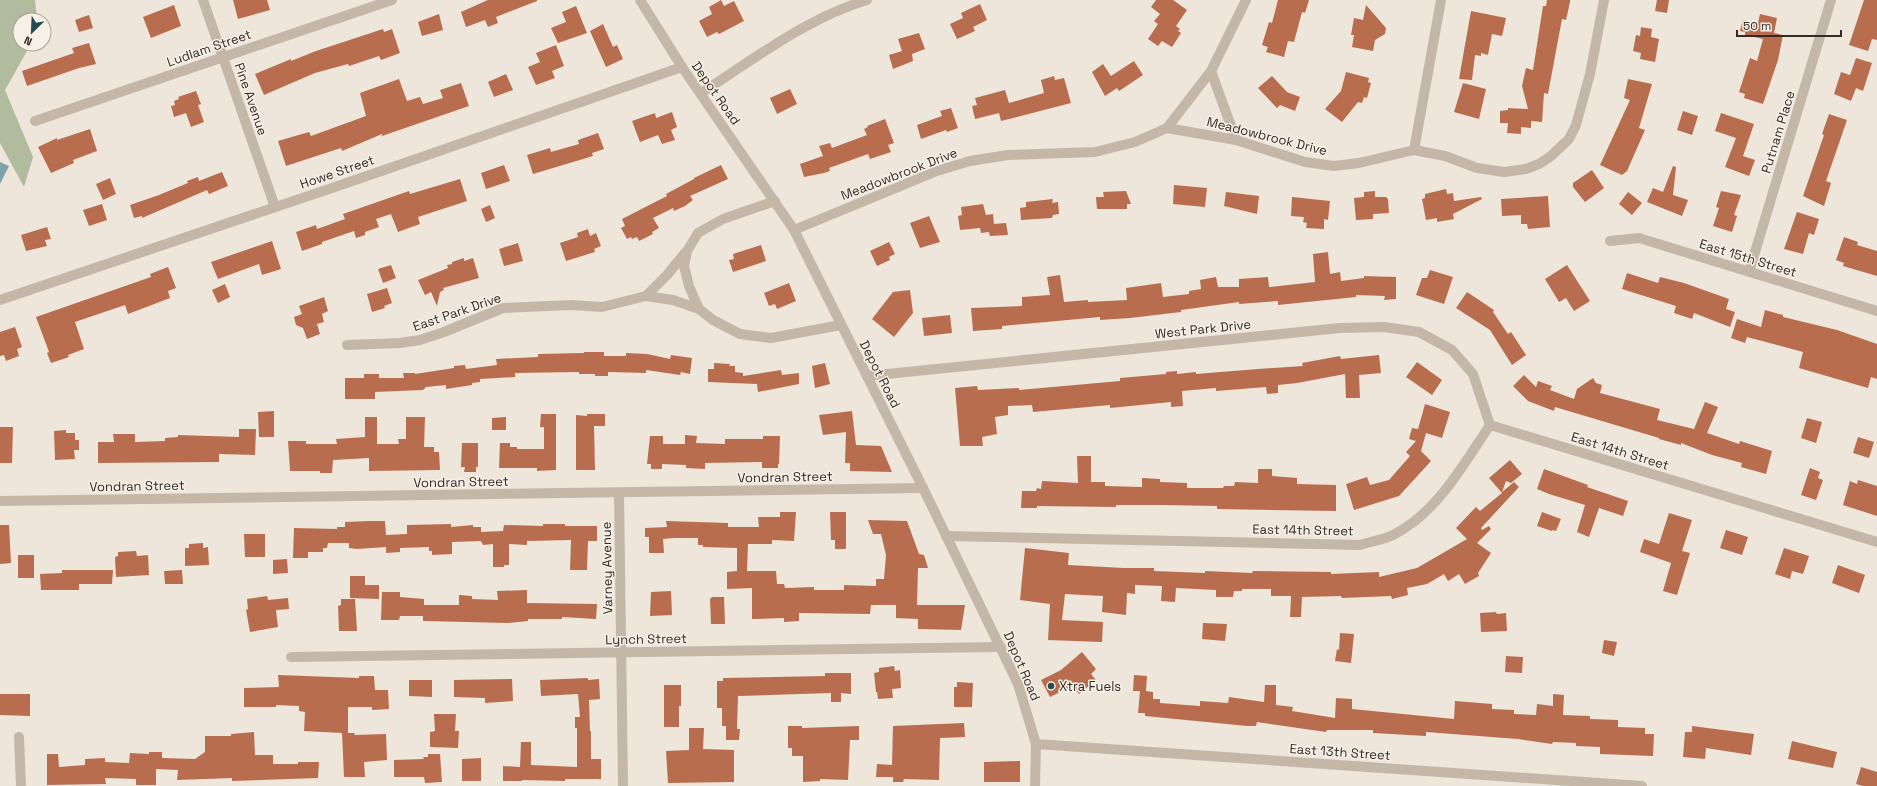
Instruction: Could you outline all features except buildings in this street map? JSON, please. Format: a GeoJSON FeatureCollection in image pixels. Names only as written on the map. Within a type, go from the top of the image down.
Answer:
{"type":"FeatureCollection","features":[{"type":"Feature","properties":{"kind":"street","name":"Pine Avenue"},"geometry":{"type":"LineString","coordinates":[[203,0],[275,207]]}},
{"type":"Feature","properties":{"kind":"street","name":"Ludlam Street"},"geometry":{"type":"LineString","coordinates":[[35,121],[392,0]]}},
{"type":"Feature","properties":{"kind":"street","name":"Depot Road"},"geometry":{"type":"LineString","coordinates":[[640,0],[682,67],[794,230],[923,488],[1018,684],[1036,744],[1035,786]]}},
{"type":"Feature","properties":{"kind":"street"},"geometry":{"type":"LineString","coordinates":[[701,93],[810,24],[852,5],[867,0]]}},
{"type":"Feature","properties":{"kind":"street"},"geometry":{"type":"LineString","coordinates":[[1167,128],[1211,71],[1246,0]]}},
{"type":"Feature","properties":{"kind":"street"},"geometry":{"type":"LineString","coordinates":[[1414,150],[1441,0]]}},
{"type":"Feature","properties":{"kind":"street","name":"Meadowbrook Drive"},"geometry":{"type":"LineString","coordinates":[[794,230],[937,171],[970,162],[1008,155],[1095,152],[1136,142],[1167,128],[1236,140],[1305,162],[1334,166],[1359,163],[1414,150],[1445,156],[1477,168],[1504,172],[1526,169],[1539,164],[1551,156],[1569,139],[1579,118],[1590,74],[1604,0]]}},
{"type":"Feature","properties":{"kind":"street","name":"Putnam Place"},"geometry":{"type":"LineString","coordinates":[[1749,272],[1831,0]]}},
{"type":"Feature","properties":{"kind":"street","name":"Howe Street"},"geometry":{"type":"LineString","coordinates":[[0,300],[682,67]]}},
{"type":"Feature","properties":{"kind":"street"},"geometry":{"type":"LineString","coordinates":[[1211,71],[1236,140]]}},
{"type":"Feature","properties":{"kind":"street","name":"East Park Drive"},"geometry":{"type":"LineString","coordinates":[[646,296],[667,275],[687,251],[698,233],[723,219],[775,201]]}},
{"type":"Feature","properties":{"kind":"street","name":"East 15th Street"},"geometry":{"type":"LineString","coordinates":[[1610,241],[1639,238],[1877,311]]}},
{"type":"Feature","properties":{"kind":"street","name":"East Park Drive"},"geometry":{"type":"LineString","coordinates":[[687,251],[684,266],[689,286],[699,309]]}},
{"type":"Feature","properties":{"kind":"street","name":"East Park Drive"},"geometry":{"type":"LineString","coordinates":[[347,345],[400,343],[420,340],[503,308],[564,305],[602,307],[646,296],[673,300],[699,309],[713,320],[740,334],[771,338],[841,325]]}},
{"type":"Feature","properties":{"kind":"street","name":"West Park Drive"},"geometry":{"type":"LineString","coordinates":[[867,376],[1324,330],[1384,327],[1419,332],[1452,350],[1472,374],[1490,425]]}},
{"type":"Feature","properties":{"kind":"street","name":"East 14th Street"},"geometry":{"type":"LineString","coordinates":[[946,536],[1360,545],[1392,535],[1416,519],[1438,500],[1490,425],[1877,542]]}},
{"type":"Feature","properties":{"kind":"street","name":"Vondran Street"},"geometry":{"type":"LineString","coordinates":[[0,501],[923,488]]}},
{"type":"Feature","properties":{"kind":"street","name":"Varney Avenue"},"geometry":{"type":"LineString","coordinates":[[619,493],[623,786]]}},
{"type":"Feature","properties":{"kind":"street","name":"Lynch Street"},"geometry":{"type":"LineString","coordinates":[[291,657],[1001,647]]}},
{"type":"Feature","properties":{"kind":"street"},"geometry":{"type":"LineString","coordinates":[[19,737],[21,786]]}},
{"type":"Feature","properties":{"kind":"street","name":"East 13th Street"},"geometry":{"type":"LineString","coordinates":[[1036,744],[1642,786]]}},
{"type":"Feature","properties":{"kind":"green space"},"geometry":{"type":"Polygon","coordinates":[[[0,0],[35,0],[36,12],[12,12],[12,52],[26,52],[5,90],[33,157],[24,187],[0,143],[0,0]]]}},
{"type":"Feature","properties":{"kind":"water"},"geometry":{"type":"Polygon","coordinates":[[[0,162],[9,166],[0,184],[0,162]]]}},
{"type":"Feature","properties":{"kind":"place","name":"Xtra Fuels"},"geometry":{"type":"Point","coordinates":[1051,686]}}]}
